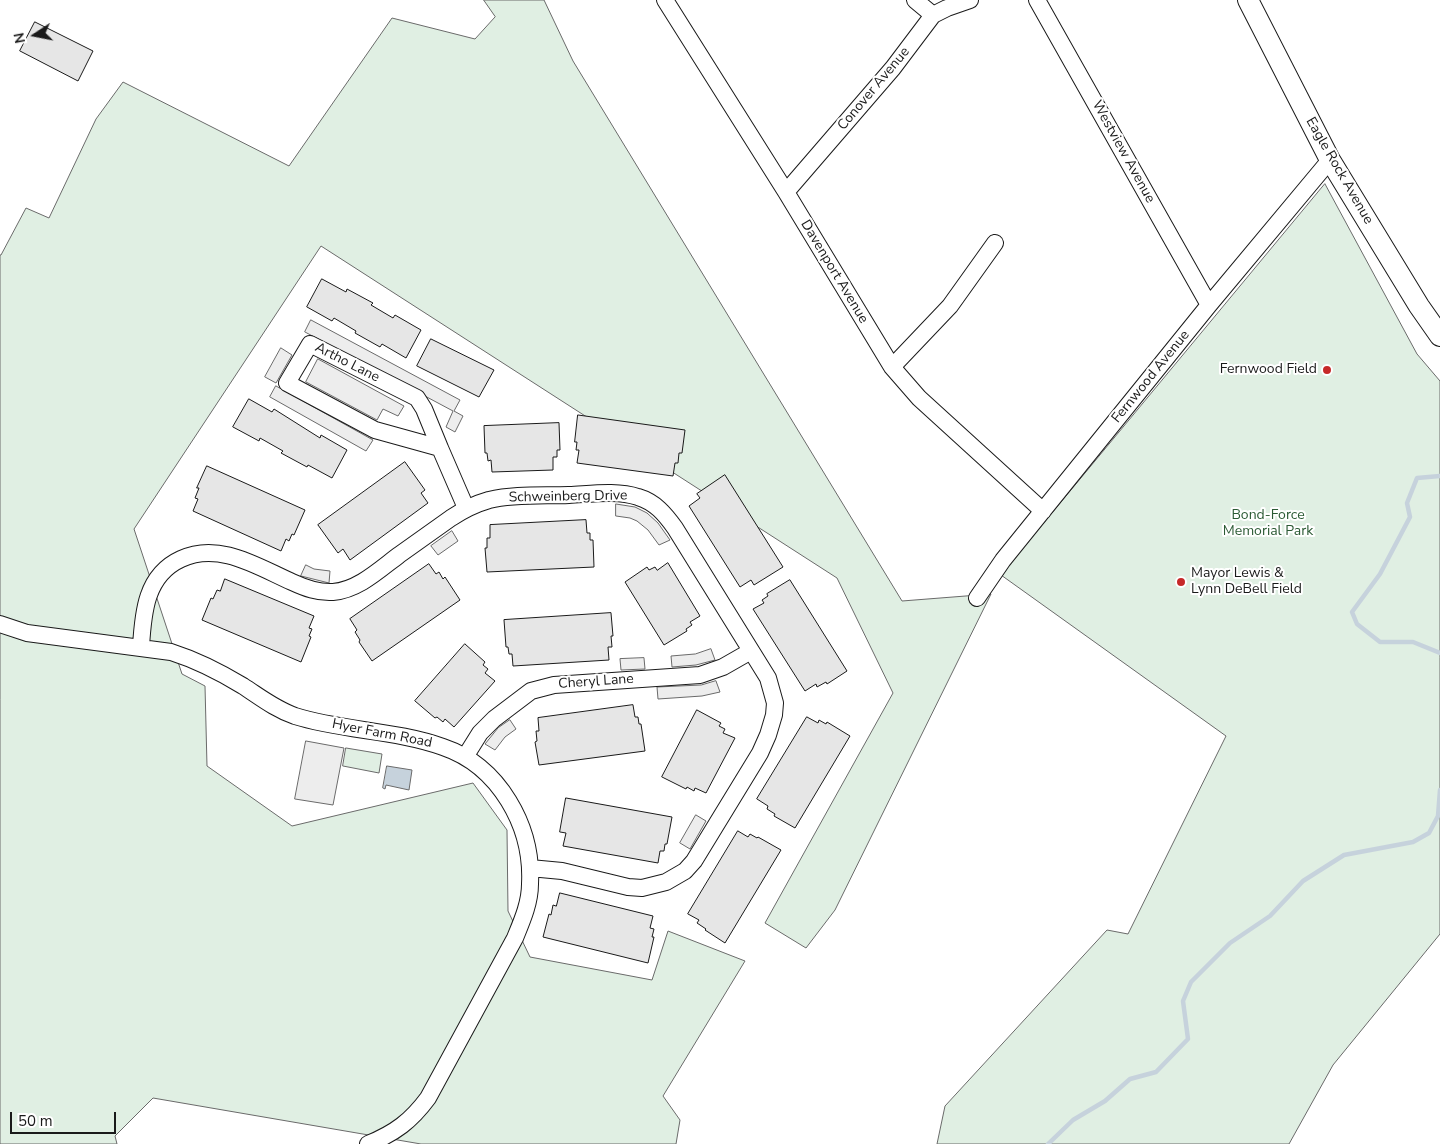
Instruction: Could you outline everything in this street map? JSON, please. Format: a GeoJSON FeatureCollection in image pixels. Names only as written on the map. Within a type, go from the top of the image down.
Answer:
{"type":"FeatureCollection","features":[{"type":"Feature","properties":{"kind":"main road","name":"Eagle Rock Avenue"},"geometry":{"type":"LineString","coordinates":[[1248,0],[1330,160],[1419,306],[1440,336]]}},
{"type":"Feature","properties":{"kind":"street","name":"Davenport Avenue"},"geometry":{"type":"LineString","coordinates":[[665,0],[786,192],[892,367],[919,398],[1043,511]]}},
{"type":"Feature","properties":{"kind":"street"},"geometry":{"type":"LineString","coordinates":[[915,0],[934,16]]}},
{"type":"Feature","properties":{"kind":"street","name":"Conover Avenue"},"geometry":{"type":"LineString","coordinates":[[786,192],[893,68],[934,16],[947,8],[970,0]]}},
{"type":"Feature","properties":{"kind":"street","name":"Westview Avenue"},"geometry":{"type":"LineString","coordinates":[[1037,0],[1209,305]]}},
{"type":"Feature","properties":{"kind":"street","name":"Fernwood Avenue"},"geometry":{"type":"LineString","coordinates":[[977,598],[1003,560],[1209,305],[1330,160]]}},
{"type":"Feature","properties":{"kind":"street"},"geometry":{"type":"LineString","coordinates":[[892,367],[950,306],[995,243]]}},
{"type":"Feature","properties":{"kind":"street","name":"Artho Lane"},"geometry":{"type":"LineString","coordinates":[[440,448],[374,430],[287,383],[310,344],[417,398],[424,409],[466,508]]}},
{"type":"Feature","properties":{"kind":"street","name":"Schweinberg Drive"},"geometry":{"type":"LineString","coordinates":[[141,646],[148,597],[156,579],[163,570],[190,554],[217,553],[231,555],[306,588],[320,591],[343,590],[363,581],[466,508],[490,500],[518,496],[612,493],[638,497],[650,502],[659,508],[671,522],[768,678],[775,703],[772,725],[760,753],[694,861],[685,870],[666,882],[642,888],[628,887],[562,871],[530,868]]}},
{"type":"Feature","properties":{"kind":"street","name":"Hyer Farm Road"},"geometry":{"type":"LineString","coordinates":[[0,624],[27,633],[141,646],[172,652],[228,678],[274,707],[296,716],[445,747],[465,757],[491,779],[510,802],[525,837],[530,868],[529,898],[524,917],[515,938],[435,1086],[412,1118],[390,1133],[368,1144]]}},
{"type":"Feature","properties":{"kind":"street","name":"Cheryl Lane"},"geometry":{"type":"LineString","coordinates":[[465,757],[485,726],[521,698],[536,690],[554,685],[700,675],[723,667],[751,651]]}},
{"type":"Feature","properties":{"kind":"green space"},"geometry":{"type":"Polygon","coordinates":[[[484,0],[544,0],[573,61],[902,601],[991,594],[835,910],[806,948],[765,923],[893,693],[837,578],[321,246],[134,529],[182,674],[205,686],[207,766],[292,826],[473,783],[507,830],[508,911],[530,957],[652,980],[668,931],[745,961],[663,1096],[680,1120],[676,1144],[421,1144],[153,1098],[115,1136],[117,1144],[0,1144],[0,255],[26,208],[49,218],[96,119],[123,82],[289,166],[392,18],[475,39],[495,17],[484,0]]]}},
{"type":"Feature","properties":{"kind":"green space","name":"Bond-Force Memorial Park"},"geometry":{"type":"Polygon","coordinates":[[[1325,184],[1417,354],[1440,381],[1440,934],[1333,1065],[1289,1144],[937,1144],[945,1106],[1107,930],[1128,934],[1226,736],[1001,575],[1325,184]]]}},
{"type":"Feature","properties":{"kind":"green space"},"geometry":{"type":"Polygon","coordinates":[[[346,748],[382,754],[379,773],[343,766],[346,748]]]}},
{"type":"Feature","properties":{"kind":"shaded area"},"geometry":{"type":"Polygon","coordinates":[[[311,320],[460,400],[454,411],[463,416],[455,432],[446,427],[453,411],[305,332],[311,320]]]}},
{"type":"Feature","properties":{"kind":"shaded area"},"geometry":{"type":"Polygon","coordinates":[[[281,348],[292,355],[276,383],[265,377],[281,348]]]}},
{"type":"Feature","properties":{"kind":"shaded area"},"geometry":{"type":"Polygon","coordinates":[[[318,359],[404,406],[398,416],[383,409],[377,420],[306,382],[318,359]]]}},
{"type":"Feature","properties":{"kind":"shaded area"},"geometry":{"type":"Polygon","coordinates":[[[276,386],[373,440],[366,451],[270,397],[276,386]]]}},
{"type":"Feature","properties":{"kind":"shaded area"},"geometry":{"type":"Polygon","coordinates":[[[616,504],[635,507],[647,513],[658,523],[670,540],[659,545],[648,530],[637,521],[616,516],[616,504]]]}},
{"type":"Feature","properties":{"kind":"shaded area"},"geometry":{"type":"Polygon","coordinates":[[[452,531],[458,541],[438,555],[431,546],[452,531]]]}},
{"type":"Feature","properties":{"kind":"shaded area"},"geometry":{"type":"Polygon","coordinates":[[[306,565],[314,569],[330,571],[329,583],[301,576],[306,565]]]}},
{"type":"Feature","properties":{"kind":"shaded area"},"geometry":{"type":"Polygon","coordinates":[[[711,649],[715,660],[696,665],[672,667],[671,656],[695,654],[711,649]]]}},
{"type":"Feature","properties":{"kind":"shaded area"},"geometry":{"type":"Polygon","coordinates":[[[644,658],[645,669],[621,670],[620,659],[644,658]]]}},
{"type":"Feature","properties":{"kind":"shaded area"},"geometry":{"type":"Polygon","coordinates":[[[716,681],[720,692],[702,696],[658,699],[657,687],[701,685],[716,681]]]}},
{"type":"Feature","properties":{"kind":"shaded area"},"geometry":{"type":"Polygon","coordinates":[[[510,720],[516,729],[505,737],[495,750],[485,744],[498,728],[510,720]]]}},
{"type":"Feature","properties":{"kind":"shaded area"},"geometry":{"type":"Polygon","coordinates":[[[306,741],[344,748],[333,805],[295,799],[306,741]]]}},
{"type":"Feature","properties":{"kind":"shaded area"},"geometry":{"type":"Polygon","coordinates":[[[387,766],[412,770],[409,790],[386,785],[385,789],[383,788],[387,766]]]}},
{"type":"Feature","properties":{"kind":"shaded area"},"geometry":{"type":"Polygon","coordinates":[[[696,815],[706,821],[690,849],[680,843],[696,815]]]}},
{"type":"Feature","properties":{"kind":"building"},"geometry":{"type":"Polygon","coordinates":[[[35,22],[93,51],[78,81],[20,51],[35,22]]]}},
{"type":"Feature","properties":{"kind":"building"},"geometry":{"type":"Polygon","coordinates":[[[322,279],[346,292],[347,289],[373,303],[371,305],[393,318],[395,315],[421,330],[406,358],[382,344],[380,347],[334,318],[332,321],[307,307],[322,279]]]}},
{"type":"Feature","properties":{"kind":"building"},"geometry":{"type":"Polygon","coordinates":[[[431,339],[494,370],[479,397],[417,366],[431,339]]]}},
{"type":"Feature","properties":{"kind":"building"},"geometry":{"type":"Polygon","coordinates":[[[249,399],[272,412],[274,409],[320,438],[321,435],[347,450],[332,478],[281,453],[283,451],[260,438],[259,441],[233,427],[249,399]]]}},
{"type":"Feature","properties":{"kind":"building"},"geometry":{"type":"Polygon","coordinates":[[[578,415],[685,430],[682,453],[679,453],[678,463],[675,463],[673,476],[577,463],[579,450],[576,450],[577,442],[575,442],[578,415]]]}},
{"type":"Feature","properties":{"kind":"building"},"geometry":{"type":"Polygon","coordinates":[[[559,423],[560,450],[557,450],[557,457],[553,457],[553,470],[492,472],[491,460],[488,461],[487,453],[485,453],[484,426],[559,423]]]}},
{"type":"Feature","properties":{"kind":"building"},"geometry":{"type":"Polygon","coordinates":[[[405,462],[425,490],[421,493],[428,503],[350,560],[343,549],[338,553],[318,525],[405,462]]]}},
{"type":"Feature","properties":{"kind":"building"},"geometry":{"type":"Polygon","coordinates":[[[207,466],[305,510],[294,535],[292,534],[289,541],[286,539],[281,551],[193,511],[198,499],[195,498],[199,488],[197,488],[207,466]]]}},
{"type":"Feature","properties":{"kind":"building"},"geometry":{"type":"Polygon","coordinates":[[[725,475],[783,567],[754,585],[751,580],[740,587],[689,506],[700,498],[697,494],[725,475]]]}},
{"type":"Feature","properties":{"kind":"building"},"geometry":{"type":"Polygon","coordinates":[[[586,520],[587,533],[590,533],[590,540],[593,540],[594,567],[487,572],[485,548],[487,548],[487,538],[490,538],[490,525],[586,520]]]}},
{"type":"Feature","properties":{"kind":"building"},"geometry":{"type":"Polygon","coordinates":[[[668,563],[700,616],[690,622],[692,625],[686,629],[687,631],[664,645],[625,582],[647,567],[649,570],[655,567],[657,570],[668,563]]]}},
{"type":"Feature","properties":{"kind":"building"},"geometry":{"type":"Polygon","coordinates":[[[429,564],[436,574],[439,572],[443,579],[445,577],[460,600],[372,661],[359,642],[360,640],[355,632],[357,630],[350,619],[429,564]]]}},
{"type":"Feature","properties":{"kind":"building"},"geometry":{"type":"Polygon","coordinates":[[[225,579],[314,616],[309,628],[312,629],[309,636],[311,637],[301,662],[202,620],[211,598],[213,599],[217,590],[220,591],[225,579]]]}},
{"type":"Feature","properties":{"kind":"building"},"geometry":{"type":"Polygon","coordinates":[[[790,580],[847,671],[827,684],[826,682],[817,687],[816,684],[805,691],[753,609],[764,603],[762,600],[768,596],[767,594],[790,580]]]}},
{"type":"Feature","properties":{"kind":"building"},"geometry":{"type":"Polygon","coordinates":[[[611,613],[613,636],[611,636],[612,647],[608,647],[609,660],[513,666],[512,654],[509,654],[508,647],[506,647],[504,620],[611,613]]]}},
{"type":"Feature","properties":{"kind":"building"},"geometry":{"type":"Polygon","coordinates":[[[465,644],[485,662],[483,665],[488,669],[485,673],[495,681],[454,727],[445,719],[443,722],[437,717],[435,718],[415,701],[465,644]]]}},
{"type":"Feature","properties":{"kind":"building"},"geometry":{"type":"Polygon","coordinates":[[[633,705],[635,717],[638,717],[639,724],[641,724],[645,751],[539,765],[535,742],[537,741],[536,731],[539,731],[538,718],[633,705]]]}},
{"type":"Feature","properties":{"kind":"building"},"geometry":{"type":"Polygon","coordinates":[[[697,710],[721,723],[719,726],[725,729],[723,733],[735,738],[706,793],[695,788],[694,791],[687,787],[686,789],[662,777],[697,710]]]}},
{"type":"Feature","properties":{"kind":"building"},"geometry":{"type":"Polygon","coordinates":[[[807,717],[818,723],[819,720],[826,724],[827,722],[850,736],[795,828],[774,816],[775,814],[767,809],[768,806],[757,799],[807,717]]]}},
{"type":"Feature","properties":{"kind":"building"},"geometry":{"type":"Polygon","coordinates":[[[566,798],[672,817],[667,844],[665,844],[664,851],[660,851],[658,863],[563,846],[566,833],[560,832],[566,798]]]}},
{"type":"Feature","properties":{"kind":"building"},"geometry":{"type":"Polygon","coordinates":[[[738,831],[748,837],[750,834],[758,837],[781,850],[725,943],[705,930],[697,923],[699,920],[688,914],[738,831]]]}},
{"type":"Feature","properties":{"kind":"building"},"geometry":{"type":"Polygon","coordinates":[[[560,893],[653,916],[650,928],[654,929],[652,937],[654,937],[648,963],[543,937],[549,914],[551,915],[553,905],[556,906],[560,893]]]}},
{"type":"Feature","properties":{"kind":"waterway"},"geometry":{"type":"LineString","coordinates":[[1440,476],[1417,478],[1407,503],[1410,517],[1380,574],[1352,612],[1357,624],[1380,642],[1413,642],[1440,653]]}},
{"type":"Feature","properties":{"kind":"waterway"},"geometry":{"type":"LineString","coordinates":[[1048,1144],[1073,1120],[1105,1101],[1130,1079],[1156,1072],[1188,1039],[1183,1001],[1191,982],[1230,943],[1270,916],[1303,881],[1344,855],[1413,842],[1429,833],[1438,816],[1440,790]]}},
{"type":"Feature","properties":{"kind":"place","name":"Fernwood Field"},"geometry":{"type":"Point","coordinates":[1327,370]}},
{"type":"Feature","properties":{"kind":"place","name":"Mayor Lewis & Lynn DeBell Field"},"geometry":{"type":"Point","coordinates":[1181,582]}}]}
